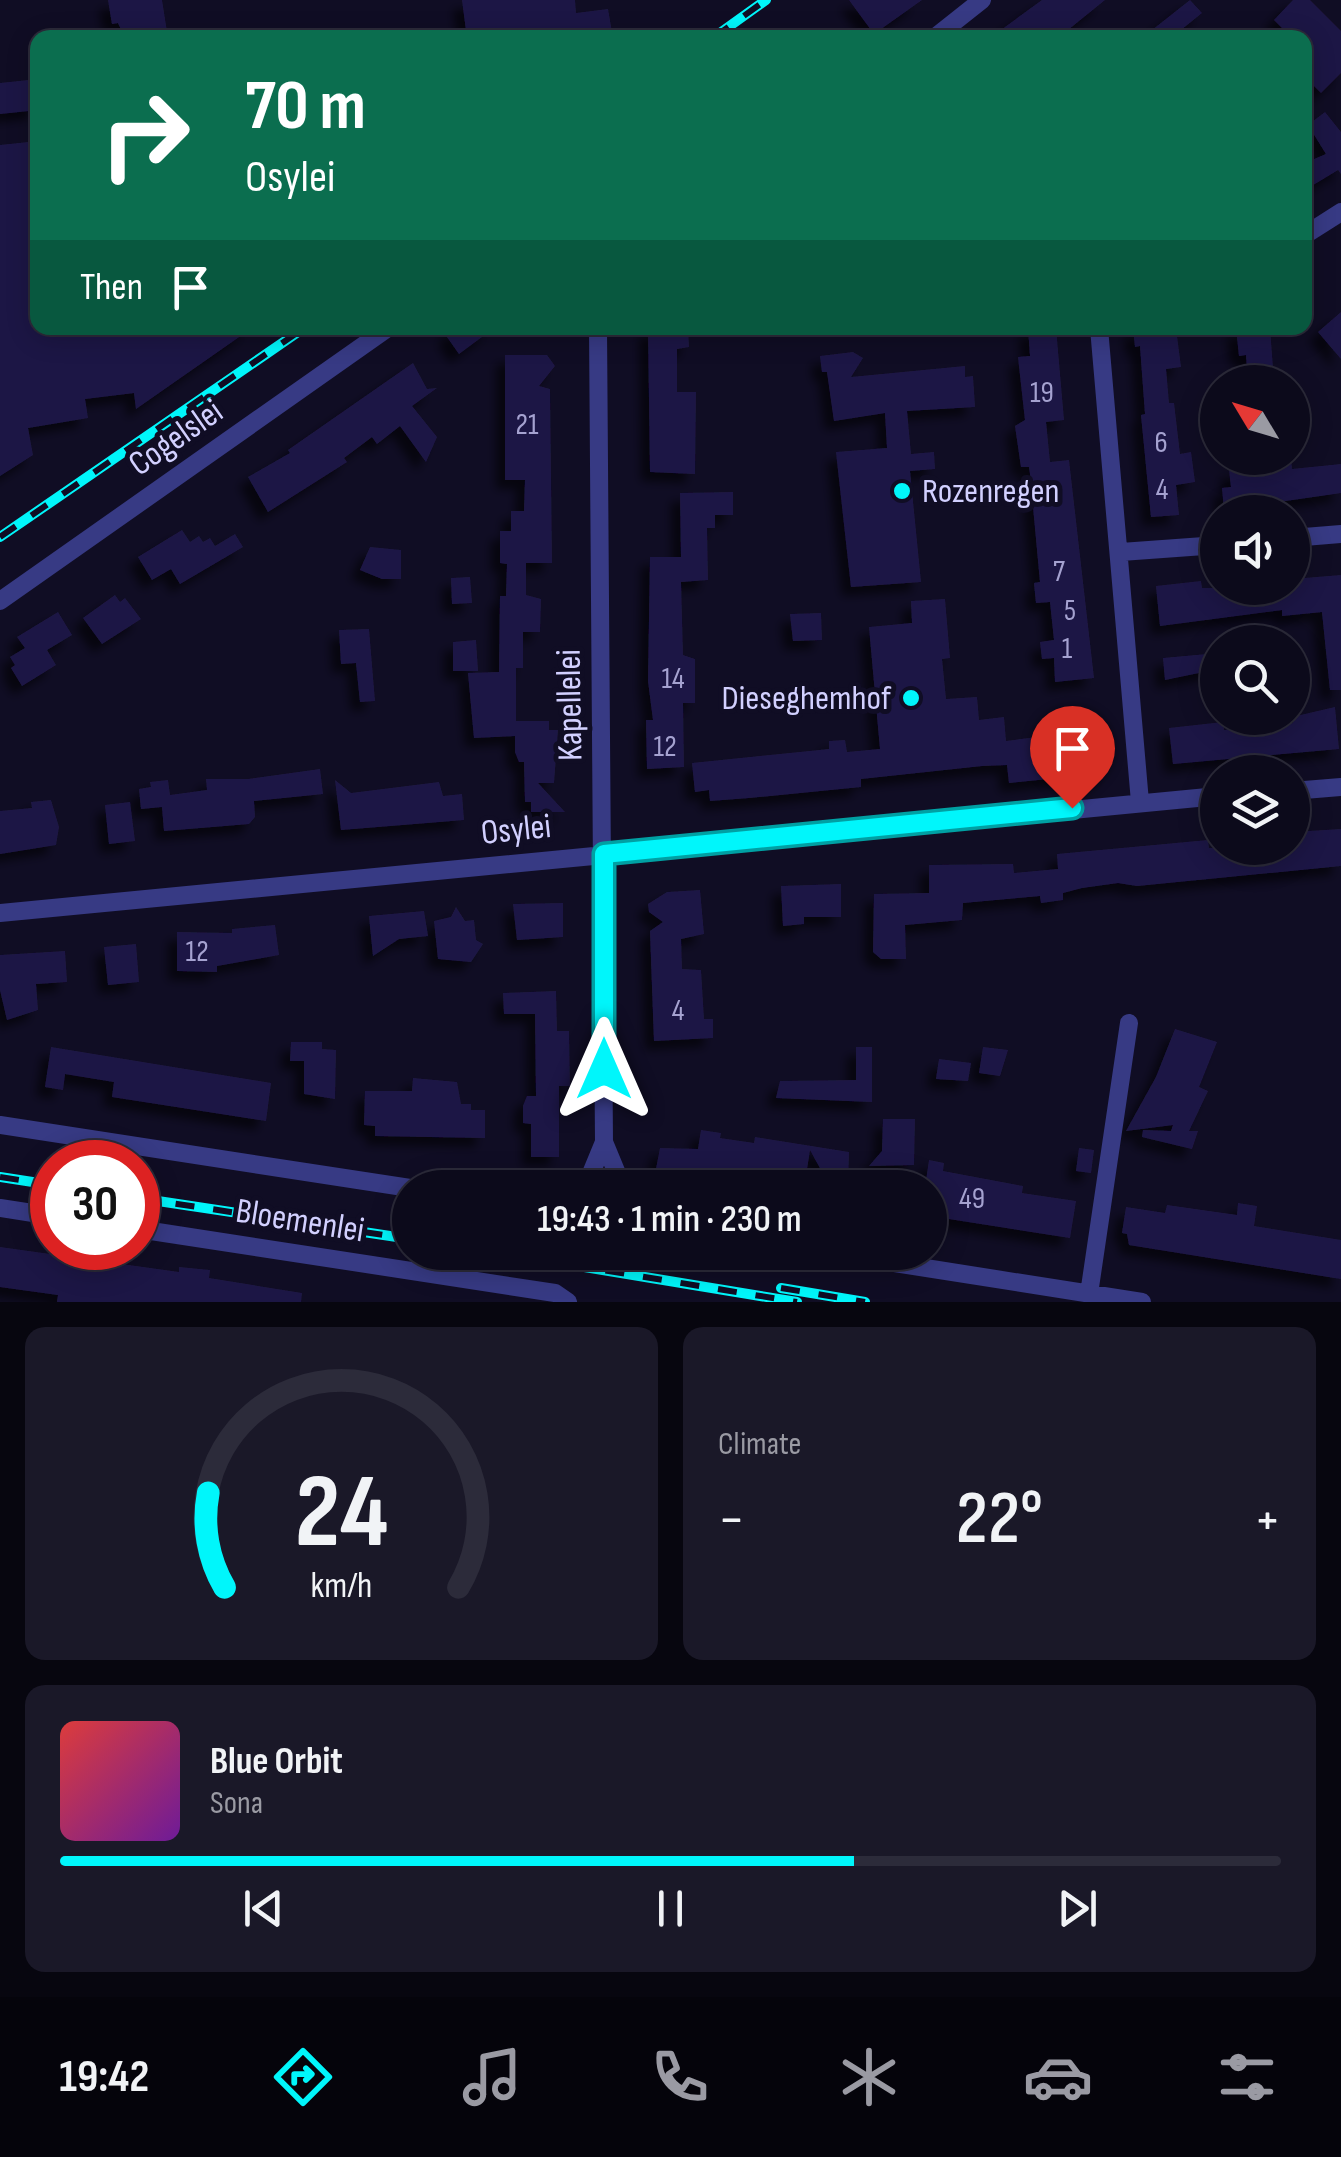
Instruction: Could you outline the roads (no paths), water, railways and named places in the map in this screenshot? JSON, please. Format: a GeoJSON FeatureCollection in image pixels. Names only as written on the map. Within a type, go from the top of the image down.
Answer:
{"type":"FeatureCollection","features":[{"type":"Feature","properties":{"kind":"street"},"geometry":{"type":"LineString","coordinates":[[944,30],[982,0]]}},
{"type":"Feature","properties":{"kind":"street"},"geometry":{"type":"LineString","coordinates":[[1312,231],[1341,212]]}},
{"type":"Feature","properties":{"kind":"street","name":"Cogelslei"},"geometry":{"type":"LineString","coordinates":[[0,601],[378,335]]}},
{"type":"Feature","properties":{"kind":"street","name":"Kapellelei"},"geometry":{"type":"LineString","coordinates":[[592,1170],[604,1142],[598,335]]}},
{"type":"Feature","properties":{"kind":"street"},"geometry":{"type":"LineString","coordinates":[[1100,335],[1140,802]]}},
{"type":"Feature","properties":{"kind":"street"},"geometry":{"type":"LineString","coordinates":[[1310,537],[1341,534]]}},
{"type":"Feature","properties":{"kind":"street"},"geometry":{"type":"LineString","coordinates":[[1121,552],[1200,546]]}},
{"type":"Feature","properties":{"kind":"street"},"geometry":{"type":"LineString","coordinates":[[1310,790],[1341,787]]}},
{"type":"Feature","properties":{"kind":"street","name":"Osylei"},"geometry":{"type":"LineString","coordinates":[[0,913],[1200,797]]}},
{"type":"Feature","properties":{"kind":"street"},"geometry":{"type":"LineString","coordinates":[[1089,1294],[1128,1022]]}},
{"type":"Feature","properties":{"kind":"street"},"geometry":{"type":"LineString","coordinates":[[0,1125],[392,1185]]}},
{"type":"Feature","properties":{"kind":"street","name":"Kapellelei"},"geometry":{"type":"LineString","coordinates":[[604,1142],[616,1170]]}},
{"type":"Feature","properties":{"kind":"street"},"geometry":{"type":"LineString","coordinates":[[0,1208],[30,1213]]}},
{"type":"Feature","properties":{"kind":"street","name":"Bloemenlei"},"geometry":{"type":"LineString","coordinates":[[160,1232],[555,1293],[568,1302]]}},
{"type":"Feature","properties":{"kind":"street"},"geometry":{"type":"LineString","coordinates":[[938,1270],[1142,1302]]}},
{"type":"Feature","properties":{"kind":"railway"},"geometry":{"type":"LineString","coordinates":[[724,30],[766,0]]}},
{"type":"Feature","properties":{"kind":"railway"},"geometry":{"type":"LineString","coordinates":[[0,537],[294,335]]}},
{"type":"Feature","properties":{"kind":"railway"},"geometry":{"type":"LineString","coordinates":[[0,1177],[30,1182]]}},
{"type":"Feature","properties":{"kind":"railway"},"geometry":{"type":"LineString","coordinates":[[160,1201],[392,1236]]}},
{"type":"Feature","properties":{"kind":"railway"},"geometry":{"type":"LineString","coordinates":[[602,1270],[797,1302]]}},
{"type":"Feature","properties":{"kind":"railway"},"geometry":{"type":"LineString","coordinates":[[781,1288],[865,1302]]}},
{"type":"Feature","properties":{"kind":"place","name":"Rozenregen"},"geometry":{"type":"Point","coordinates":[902,491]}},
{"type":"Feature","properties":{"kind":"place","name":"Dieseghemhof"},"geometry":{"type":"Point","coordinates":[911,698]}}]}
